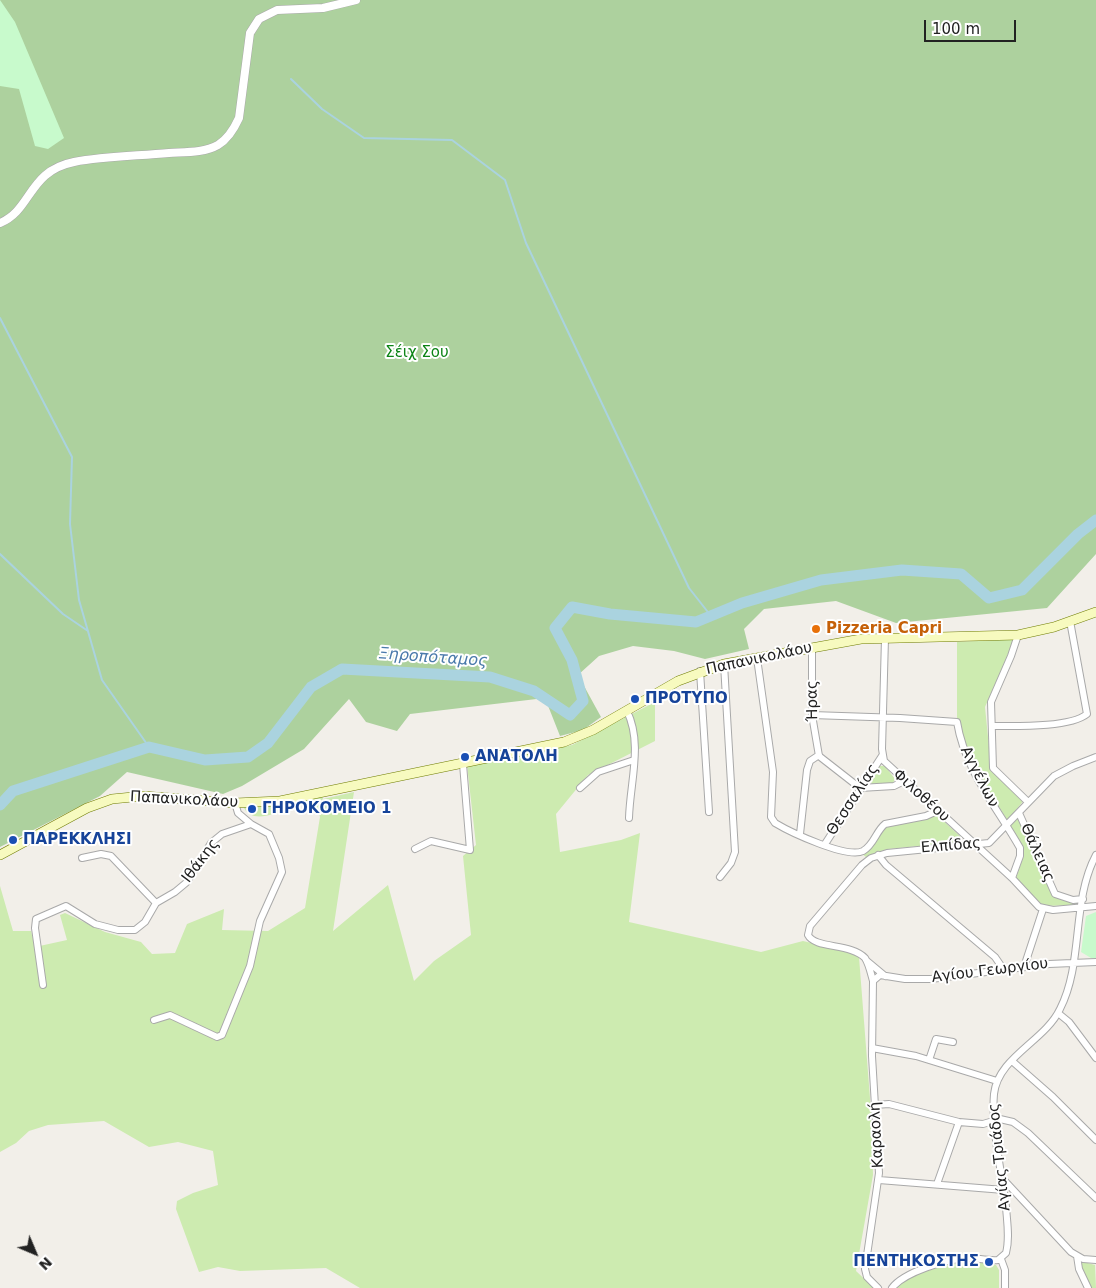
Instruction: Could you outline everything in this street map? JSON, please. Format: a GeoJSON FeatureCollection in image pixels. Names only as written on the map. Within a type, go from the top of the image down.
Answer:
{"type":"FeatureCollection","features":[{"type":"Feature","properties":{"kind":"main road","name":"Παπανικολάου"},"geometry":{"type":"LineString","coordinates":[[0,855],[87,808],[112,799],[143,796],[235,803],[294,799],[564,742],[586,734],[672,684],[700,671],[724,664],[812,647],[885,638],[980,638],[1018,635],[1096,612]]}},
{"type":"Feature","properties":{"kind":"street"},"geometry":{"type":"LineString","coordinates":[[0,223],[15,212],[42,176],[56,167],[103,158],[202,150],[219,144],[234,129],[239,118],[250,33],[259,19],[276,10],[323,8],[356,0]]}},
{"type":"Feature","properties":{"kind":"street"},"geometry":{"type":"LineString","coordinates":[[992,726],[1052,724],[1079,718],[1088,712],[1070,621]]}},
{"type":"Feature","properties":{"kind":"street","name":"Θάλειας"},"geometry":{"type":"LineString","coordinates":[[1018,635],[991,701],[994,770],[1028,802]]}},
{"type":"Feature","properties":{"kind":"street"},"geometry":{"type":"LineString","coordinates":[[882,756],[885,638]]}},
{"type":"Feature","properties":{"kind":"street","name":"Ήρας"},"geometry":{"type":"LineString","coordinates":[[812,647],[812,716],[819,755]]}},
{"type":"Feature","properties":{"kind":"street"},"geometry":{"type":"LineString","coordinates":[[757,658],[773,772],[771,817],[775,823],[824,844],[856,852],[866,849],[885,824],[926,816],[937,811]]}},
{"type":"Feature","properties":{"kind":"street"},"geometry":{"type":"LineString","coordinates":[[720,877],[732,862],[735,852],[724,664]]}},
{"type":"Feature","properties":{"kind":"street"},"geometry":{"type":"LineString","coordinates":[[700,671],[709,812]]}},
{"type":"Feature","properties":{"kind":"street"},"geometry":{"type":"LineString","coordinates":[[627,711],[636,740],[629,818]]}},
{"type":"Feature","properties":{"kind":"street","name":"Αγγέλων"},"geometry":{"type":"LineString","coordinates":[[812,716],[883,717],[957,722],[961,744],[972,768],[990,802],[1007,826],[1021,851],[1012,878]]}},
{"type":"Feature","properties":{"kind":"street"},"geometry":{"type":"LineString","coordinates":[[800,834],[807,770],[810,761],[819,755],[860,788],[894,786],[904,781]]}},
{"type":"Feature","properties":{"kind":"street","name":"Φιλοθέου"},"geometry":{"type":"LineString","coordinates":[[882,756],[904,781],[1012,878],[1036,905],[1043,910]]}},
{"type":"Feature","properties":{"kind":"street","name":"Θεσσαλίας"},"geometry":{"type":"LineString","coordinates":[[824,844],[882,756]]}},
{"type":"Feature","properties":{"kind":"street","name":"Ελπίδας"},"geometry":{"type":"LineString","coordinates":[[866,961],[858,953],[847,948],[814,941],[809,937],[808,930],[860,867],[878,855],[991,842],[1056,774],[1096,757]]}},
{"type":"Feature","properties":{"kind":"street"},"geometry":{"type":"LineString","coordinates":[[580,788],[598,772],[634,760]]}},
{"type":"Feature","properties":{"kind":"street"},"geometry":{"type":"LineString","coordinates":[[415,850],[430,840],[470,850],[464,764]]}},
{"type":"Feature","properties":{"kind":"street"},"geometry":{"type":"LineString","coordinates":[[154,1020],[170,1015],[217,1037],[222,1035],[250,966],[260,921],[282,872],[279,858],[268,834],[251,824],[237,811],[235,803]]}},
{"type":"Feature","properties":{"kind":"street","name":"Θάλειας"},"geometry":{"type":"LineString","coordinates":[[1019,813],[1055,894],[1073,900],[1083,899]]}},
{"type":"Feature","properties":{"kind":"street","name":"Ιθάκης"},"geometry":{"type":"LineString","coordinates":[[43,985],[34,928],[36,919],[66,906],[95,924],[131,931],[145,922],[156,903],[175,892],[187,882],[211,843],[222,834],[251,824]]}},
{"type":"Feature","properties":{"kind":"street"},"geometry":{"type":"LineString","coordinates":[[82,858],[101,854],[111,856],[156,903]]}},
{"type":"Feature","properties":{"kind":"street"},"geometry":{"type":"LineString","coordinates":[[878,855],[886,865],[995,957],[1004,970]]}},
{"type":"Feature","properties":{"kind":"street","name":"Αγίας Τριάδος"},"geometry":{"type":"LineString","coordinates":[[1001,1259],[1006,1253],[1008,1243],[1003,1179],[994,1121],[994,1095],[997,1081],[1012,1061],[1058,1013],[1066,993],[1073,962],[1077,958],[1083,915],[1083,899],[1089,872],[1096,855]]}},
{"type":"Feature","properties":{"kind":"street"},"geometry":{"type":"LineString","coordinates":[[1024,967],[1043,910],[1096,906]]}},
{"type":"Feature","properties":{"kind":"street"},"geometry":{"type":"LineString","coordinates":[[866,961],[885,976]]}},
{"type":"Feature","properties":{"kind":"street"},"geometry":{"type":"LineString","coordinates":[[866,961],[874,979]]}},
{"type":"Feature","properties":{"kind":"street","name":"Αγίου Γεωργίου"},"geometry":{"type":"LineString","coordinates":[[874,979],[885,976],[924,979],[1073,962],[1096,962]]}},
{"type":"Feature","properties":{"kind":"street","name":"Καραολή"},"geometry":{"type":"LineString","coordinates":[[874,979],[872,1048],[879,1180],[865,1269],[868,1278],[878,1288]]}},
{"type":"Feature","properties":{"kind":"street"},"geometry":{"type":"LineString","coordinates":[[1058,1013],[1070,1022],[1096,1058]]}},
{"type":"Feature","properties":{"kind":"street"},"geometry":{"type":"LineString","coordinates":[[928,1060],[936,1039],[953,1042]]}},
{"type":"Feature","properties":{"kind":"street"},"geometry":{"type":"LineString","coordinates":[[872,1048],[928,1060],[997,1081]]}},
{"type":"Feature","properties":{"kind":"street"},"geometry":{"type":"LineString","coordinates":[[1012,1061],[1096,1140]]}},
{"type":"Feature","properties":{"kind":"street"},"geometry":{"type":"LineString","coordinates":[[875,1105],[889,1104],[958,1122],[983,1124],[1007,1120],[1022,1128],[1096,1198]]}},
{"type":"Feature","properties":{"kind":"street"},"geometry":{"type":"LineString","coordinates":[[937,1184],[958,1122]]}},
{"type":"Feature","properties":{"kind":"street"},"geometry":{"type":"LineString","coordinates":[[1003,1179],[1068,1250],[1077,1256],[1096,1260]]}},
{"type":"Feature","properties":{"kind":"street"},"geometry":{"type":"LineString","coordinates":[[879,1180],[1004,1190]]}},
{"type":"Feature","properties":{"kind":"street"},"geometry":{"type":"LineString","coordinates":[[1077,1256],[1079,1269],[1088,1288]]}},
{"type":"Feature","properties":{"kind":"street"},"geometry":{"type":"LineString","coordinates":[[892,1288],[900,1280],[911,1274],[952,1260],[1001,1259],[1005,1270],[1005,1288]]}},
{"type":"Feature","properties":{"kind":"green space","name":"Σέιχ Σου"},"geometry":{"type":"Polygon","coordinates":[[[0,0],[1096,0],[1096,554],[1047,608],[896,623],[836,601],[764,609],[744,629],[749,649],[705,659],[674,651],[633,646],[599,656],[578,675],[601,717],[583,730],[560,736],[545,698],[410,714],[397,731],[366,722],[349,699],[304,749],[242,786],[223,794],[127,772],[100,796],[0,847],[0,0]]]}},
{"type":"Feature","properties":{"kind":"green space"},"geometry":{"type":"Polygon","coordinates":[[[0,0],[15,22],[64,138],[48,149],[35,146],[19,89],[0,86],[0,0]]]}},
{"type":"Feature","properties":{"kind":"green space"},"geometry":{"type":"Polygon","coordinates":[[[1015,639],[985,707],[991,767],[1024,800],[1016,810],[1052,894],[1078,901],[1078,905],[1043,906],[1016,878],[1024,855],[1024,848],[973,764],[957,722],[957,642],[1015,639]]]}},
{"type":"Feature","properties":{"kind":"green space"},"geometry":{"type":"Polygon","coordinates":[[[655,702],[655,741],[588,775],[556,814],[560,852],[621,840],[640,833],[629,922],[761,952],[803,941],[842,950],[859,957],[871,1111],[873,1175],[856,1271],[874,1288],[360,1288],[326,1268],[240,1271],[218,1267],[199,1272],[176,1209],[177,1201],[193,1193],[218,1185],[213,1151],[178,1142],[149,1147],[104,1121],[48,1125],[29,1131],[16,1143],[0,1152],[0,886],[13,931],[31,931],[35,947],[67,940],[60,915],[65,913],[105,932],[141,942],[152,954],[175,953],[187,924],[224,909],[222,930],[268,931],[305,908],[320,817],[318,810],[313,808],[313,801],[285,805],[286,810],[262,816],[251,815],[243,806],[322,795],[323,799],[354,792],[333,931],[388,885],[414,981],[434,961],[471,935],[463,856],[476,845],[467,765],[572,745],[655,702]]]}},
{"type":"Feature","properties":{"kind":"green space"},"geometry":{"type":"Polygon","coordinates":[[[878,766],[885,766],[895,779],[893,783],[872,784],[869,780],[878,766]]]}},
{"type":"Feature","properties":{"kind":"green space"},"geometry":{"type":"Polygon","coordinates":[[[937,815],[961,837],[961,842],[888,849],[866,857],[862,854],[885,827],[937,815]]]}},
{"type":"Feature","properties":{"kind":"green space"},"geometry":{"type":"Polygon","coordinates":[[[1096,912],[1096,958],[1091,958],[1081,952],[1086,916],[1096,912]]]}},
{"type":"Feature","properties":{"kind":"green space"},"geometry":{"type":"Polygon","coordinates":[[[969,1260],[996,1265],[999,1270],[999,1288],[896,1288],[911,1277],[921,1273],[969,1260]]]}},
{"type":"Feature","properties":{"kind":"green space"},"geometry":{"type":"Polygon","coordinates":[[[1080,1261],[1095,1265],[1096,1288],[1091,1288],[1080,1268],[1080,1261]]]}},
{"type":"Feature","properties":{"kind":"waterway"},"geometry":{"type":"LineString","coordinates":[[291,79],[322,109],[364,138],[452,140],[505,180],[526,243],[689,588],[711,616]]}},
{"type":"Feature","properties":{"kind":"waterway"},"geometry":{"type":"LineString","coordinates":[[0,318],[72,457],[70,524],[79,600],[102,680],[149,747]]}},
{"type":"Feature","properties":{"kind":"waterway","name":"Ξηροπόταμος"},"geometry":{"type":"LineString","coordinates":[[0,805],[13,791],[149,747],[205,760],[248,757],[268,743],[311,687],[342,669],[490,677],[534,691],[570,715],[583,701],[572,660],[555,628],[572,607],[610,614],[696,622],[742,603],[821,580],[902,570],[961,574],[989,598],[1022,590],[1078,534],[1096,520]]}},
{"type":"Feature","properties":{"kind":"waterway"},"geometry":{"type":"LineString","coordinates":[[0,554],[63,614],[88,631]]}},
{"type":"Feature","properties":{"kind":"place","name":"Pizzeria Capri"},"geometry":{"type":"Point","coordinates":[816,629]}},
{"type":"Feature","properties":{"kind":"place","name":"ΠΡΟΤΥΠΟ"},"geometry":{"type":"Point","coordinates":[635,699]}},
{"type":"Feature","properties":{"kind":"place","name":"ΑΝΑΤΟΛΗ"},"geometry":{"type":"Point","coordinates":[465,757]}},
{"type":"Feature","properties":{"kind":"place","name":"ΓΗΡΟΚΟΜΕΙΟ 1"},"geometry":{"type":"Point","coordinates":[252,809]}},
{"type":"Feature","properties":{"kind":"place","name":"ΠΑΡΕΚΚΛΗΣΙ"},"geometry":{"type":"Point","coordinates":[13,840]}},
{"type":"Feature","properties":{"kind":"place","name":"ΠΕΝΤΗΚΟΣΤΗΣ"},"geometry":{"type":"Point","coordinates":[989,1262]}}]}
